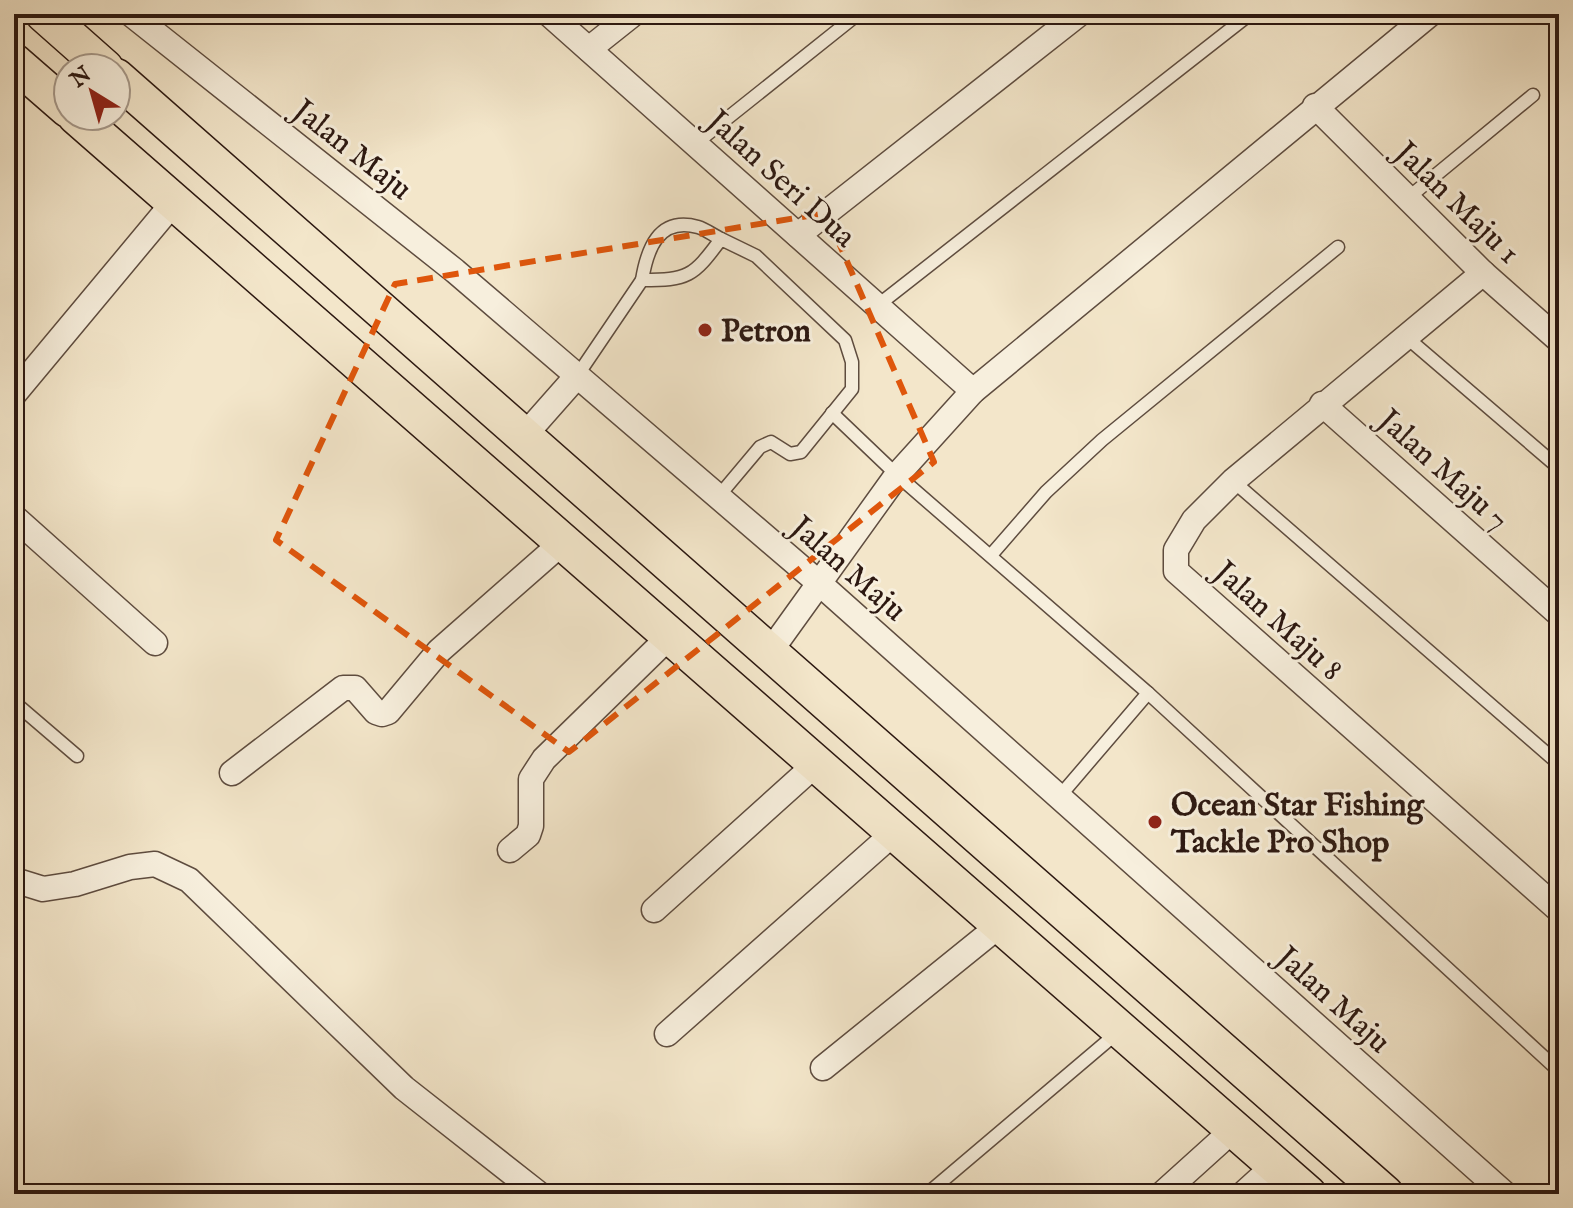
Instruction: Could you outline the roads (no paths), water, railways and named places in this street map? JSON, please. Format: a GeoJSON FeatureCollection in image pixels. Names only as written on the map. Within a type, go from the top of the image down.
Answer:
{"type":"FeatureCollection","features":[{"type":"Feature","properties":{"kind":"main road"},"geometry":{"type":"LineString","coordinates":[[44,14],[87,52]]}},
{"type":"Feature","properties":{"kind":"main road"},"geometry":{"type":"LineString","coordinates":[[14,62],[52,95]]}},
{"type":"Feature","properties":{"kind":"main road"},"geometry":{"type":"LineString","coordinates":[[132,91],[1385,1194]]}},
{"type":"Feature","properties":{"kind":"main road"},"geometry":{"type":"LineString","coordinates":[[94,132],[1308,1194]]}},
{"type":"Feature","properties":{"kind":"main road"},"geometry":{"type":"LineString","coordinates":[[666,632],[718,661],[728,663],[769,653]]}},
{"type":"Feature","properties":{"kind":"main road"},"geometry":{"type":"LineString","coordinates":[[769,653],[759,671],[755,691],[806,754]]}},
{"type":"Feature","properties":{"kind":"street","name":"Jalan Maju"},"geometry":{"type":"LineString","coordinates":[[131,14],[455,271],[819,583],[1505,1194]]}},
{"type":"Feature","properties":{"kind":"street","name":"Jalan Seri Dua"},"geometry":{"type":"LineString","coordinates":[[549,14],[973,391]]}},
{"type":"Feature","properties":{"kind":"street"},"geometry":{"type":"LineString","coordinates":[[589,49],[633,14]]}},
{"type":"Feature","properties":{"kind":"street"},"geometry":{"type":"LineString","coordinates":[[798,235],[1079,14]]}},
{"type":"Feature","properties":{"kind":"street"},"geometry":{"type":"LineString","coordinates":[[769,653],[897,475],[973,391],[1430,14]]}},
{"type":"Feature","properties":{"kind":"street","name":"Jalan Maju 1"},"geometry":{"type":"LineString","coordinates":[[1315,106],[1483,273],[1559,340]]}},
{"type":"Feature","properties":{"kind":"street"},"geometry":{"type":"LineString","coordinates":[[14,394],[174,202]]}},
{"type":"Feature","properties":{"kind":"street","name":"Jalan Maju 8"},"geometry":{"type":"LineString","coordinates":[[1483,273],[1233,481],[1194,520],[1176,550],[1176,571],[1559,910]]}},
{"type":"Feature","properties":{"kind":"street"},"geometry":{"type":"LineString","coordinates":[[524,436],[577,376]]}},
{"type":"Feature","properties":{"kind":"street","name":"Jalan Maju 7"},"geometry":{"type":"LineString","coordinates":[[1322,404],[1559,614]]}},
{"type":"Feature","properties":{"kind":"street"},"geometry":{"type":"LineString","coordinates":[[14,517],[155,643]]}},
{"type":"Feature","properties":{"kind":"street"},"geometry":{"type":"LineString","coordinates":[[232,773],[343,688],[355,688],[376,712],[388,712],[439,651],[563,542]]}},
{"type":"Feature","properties":{"kind":"street"},"geometry":{"type":"LineString","coordinates":[[510,850],[528,835],[531,826],[531,779],[544,759],[666,632]]}},
{"type":"Feature","properties":{"kind":"street"},"geometry":{"type":"LineString","coordinates":[[654,910],[806,754]]}},
{"type":"Feature","properties":{"kind":"street"},"geometry":{"type":"LineString","coordinates":[[667,1034],[895,832]]}},
{"type":"Feature","properties":{"kind":"street"},"geometry":{"type":"LineString","coordinates":[[14,880],[43,889],[75,884],[130,867],[155,864],[189,880],[404,1088],[539,1194]]}},
{"type":"Feature","properties":{"kind":"street"},"geometry":{"type":"LineString","coordinates":[[823,1068],[1000,925]]}},
{"type":"Feature","properties":{"kind":"street"},"geometry":{"type":"LineString","coordinates":[[1162,1194],[1234,1129]]}},
{"type":"Feature","properties":{"kind":"street"},"geometry":{"type":"LineString","coordinates":[[1243,1194],[1275,1165]]}},
{"type":"Feature","properties":{"kind":"lane"},"geometry":{"type":"LineString","coordinates":[[695,144],[858,14]]}},
{"type":"Feature","properties":{"kind":"lane"},"geometry":{"type":"LineString","coordinates":[[877,306],[1250,14]]}},
{"type":"Feature","properties":{"kind":"lane"},"geometry":{"type":"LineString","coordinates":[[1408,198],[1533,95]]}},
{"type":"Feature","properties":{"kind":"lane"},"geometry":{"type":"LineString","coordinates":[[577,376],[642,280],[647,252],[656,237],[674,227],[696,227],[756,256],[845,340],[852,362],[852,389],[801,452],[790,454],[771,442],[760,447],[718,497]]}},
{"type":"Feature","properties":{"kind":"lane"},"geometry":{"type":"LineString","coordinates":[[642,280],[678,280],[701,267],[721,239]]}},
{"type":"Feature","properties":{"kind":"lane"},"geometry":{"type":"LineString","coordinates":[[992,554],[1046,492],[1102,440],[1338,247]]}},
{"type":"Feature","properties":{"kind":"lane"},"geometry":{"type":"LineString","coordinates":[[1405,336],[1559,468]]}},
{"type":"Feature","properties":{"kind":"lane"},"geometry":{"type":"LineString","coordinates":[[832,413],[897,475],[992,554],[1148,693],[1559,1071]]}},
{"type":"Feature","properties":{"kind":"lane"},"geometry":{"type":"LineString","coordinates":[[1233,481],[1559,764]]}},
{"type":"Feature","properties":{"kind":"lane"},"geometry":{"type":"LineString","coordinates":[[1059,797],[1148,693]]}},
{"type":"Feature","properties":{"kind":"lane"},"geometry":{"type":"LineString","coordinates":[[14,702],[77,756]]}},
{"type":"Feature","properties":{"kind":"lane"},"geometry":{"type":"LineString","coordinates":[[927,1194],[1121,1030]]}},
{"type":"Feature","properties":{"kind":"place","name":"Petron"},"geometry":{"type":"Point","coordinates":[705,330]}},
{"type":"Feature","properties":{"kind":"place","name":"Ocean Star Fishing Tackle Pro Shop"},"geometry":{"type":"Point","coordinates":[1155,822]}}]}
